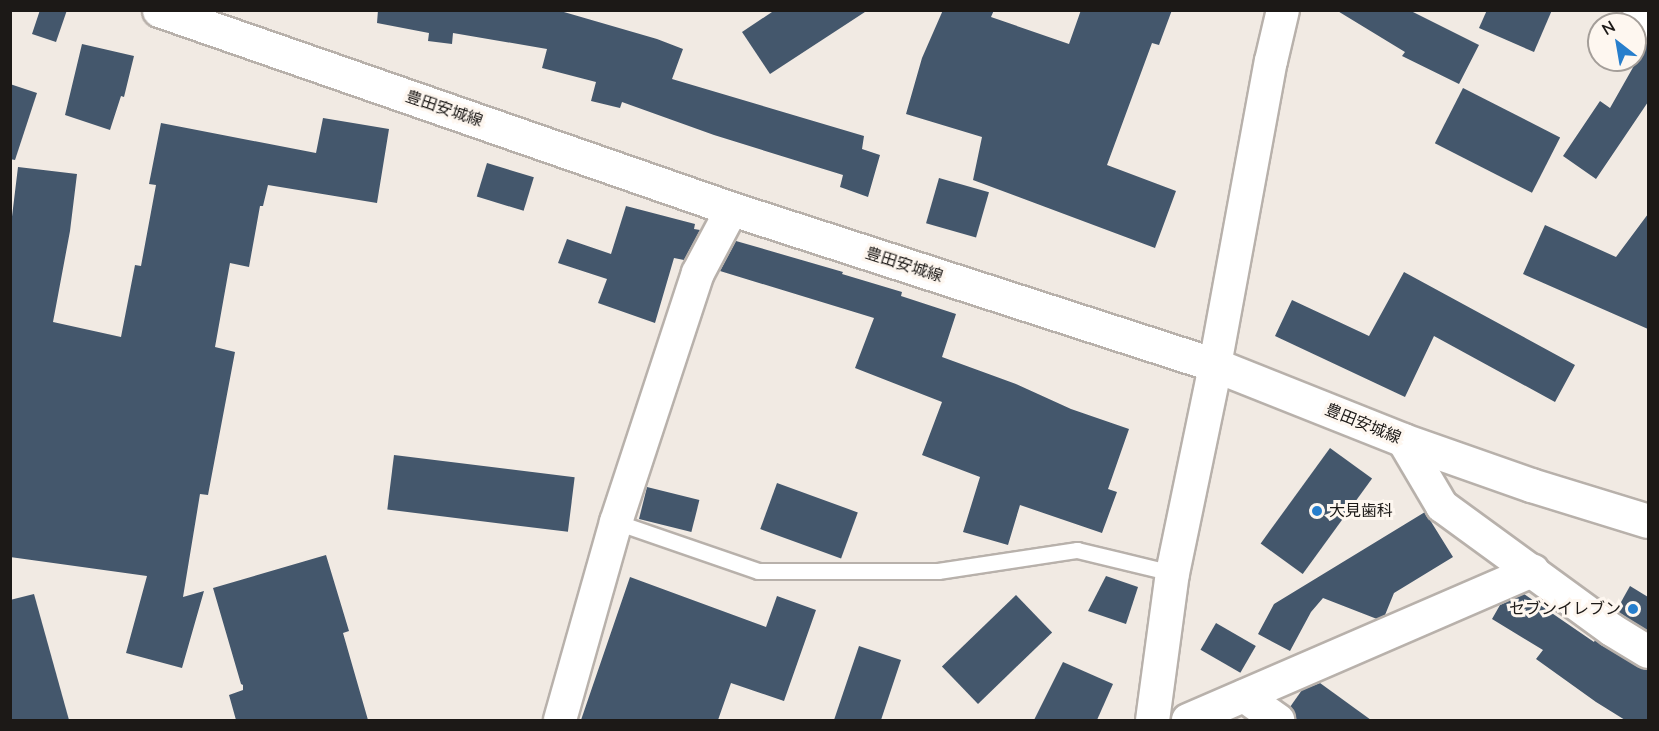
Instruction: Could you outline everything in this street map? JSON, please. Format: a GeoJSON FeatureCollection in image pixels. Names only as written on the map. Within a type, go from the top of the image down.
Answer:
{"type":"FeatureCollection","features":[{"type":"Feature","properties":{"kind":"main road","name":"豊田安城線"},"geometry":{"type":"LineString","coordinates":[[159,10],[732,209],[1215,365],[1403,440],[1531,485],[1648,521]]}},
{"type":"Feature","properties":{"kind":"main road"},"geometry":{"type":"LineString","coordinates":[[1152,720],[1172,573],[1215,365]]}},
{"type":"Feature","properties":{"kind":"street"},"geometry":{"type":"LineString","coordinates":[[1215,365],[1271,61],[1283,10]]}},
{"type":"Feature","properties":{"kind":"street"},"geometry":{"type":"LineString","coordinates":[[1639,10],[1648,23]]}},
{"type":"Feature","properties":{"kind":"street"},"geometry":{"type":"LineString","coordinates":[[560,720],[616,522],[698,273],[732,209]]}},
{"type":"Feature","properties":{"kind":"street"},"geometry":{"type":"LineString","coordinates":[[1403,440],[1442,506],[1612,630],[1648,652]]}},
{"type":"Feature","properties":{"kind":"street"},"geometry":{"type":"LineString","coordinates":[[1188,720],[1533,571]]}},
{"type":"Feature","properties":{"kind":"street"},"geometry":{"type":"LineString","coordinates":[[1244,696],[1278,720]]}},
{"type":"Feature","properties":{"kind":"lane"},"geometry":{"type":"LineString","coordinates":[[616,522],[758,571],[938,571],[1077,550],[1172,573]]}},
{"type":"Feature","properties":{"kind":"building"},"geometry":{"type":"Polygon","coordinates":[[[40,10],[67,10],[56,42],[32,34],[40,10]]]}},
{"type":"Feature","properties":{"kind":"building"},"geometry":{"type":"Polygon","coordinates":[[[378,10],[557,10],[657,39],[683,49],[672,79],[864,136],[862,149],[880,155],[868,197],[840,187],[843,175],[714,135],[622,102],[620,108],[591,101],[596,82],[542,68],[547,49],[453,33],[452,44],[428,41],[429,33],[377,23],[378,10]]]}},
{"type":"Feature","properties":{"kind":"building"},"geometry":{"type":"Polygon","coordinates":[[[775,10],[868,10],[770,74],[742,32],[775,10]]]}},
{"type":"Feature","properties":{"kind":"building"},"geometry":{"type":"Polygon","coordinates":[[[943,10],[994,10],[991,17],[1069,44],[1081,10],[1172,10],[1159,45],[1152,43],[1107,165],[1176,191],[1155,248],[973,180],[982,137],[906,114],[922,58],[943,10]]]}},
{"type":"Feature","properties":{"kind":"building"},"geometry":{"type":"Polygon","coordinates":[[[1336,10],[1409,10],[1479,45],[1459,84],[1402,56],[1405,52],[1336,10]]]}},
{"type":"Feature","properties":{"kind":"building"},"geometry":{"type":"Polygon","coordinates":[[[1487,10],[1552,10],[1534,52],[1479,28],[1487,10]]]}},
{"type":"Feature","properties":{"kind":"building"},"geometry":{"type":"Polygon","coordinates":[[[1648,41],[1648,102],[1596,179],[1563,156],[1600,101],[1610,108],[1630,72],[1647,72],[1648,41]]]}},
{"type":"Feature","properties":{"kind":"building"},"geometry":{"type":"Polygon","coordinates":[[[82,44],[134,56],[124,97],[121,96],[110,130],[65,115],[82,44]]]}},
{"type":"Feature","properties":{"kind":"building"},"geometry":{"type":"Polygon","coordinates":[[[10,84],[37,93],[15,160],[10,159],[10,84]]]}},
{"type":"Feature","properties":{"kind":"building"},"geometry":{"type":"Polygon","coordinates":[[[1463,88],[1560,137],[1532,193],[1435,143],[1463,88]]]}},
{"type":"Feature","properties":{"kind":"building"},"geometry":{"type":"Polygon","coordinates":[[[323,118],[389,129],[377,203],[268,185],[263,206],[260,206],[249,267],[230,263],[215,347],[235,352],[208,495],[200,494],[183,597],[204,591],[182,668],[126,653],[147,576],[10,557],[10,233],[18,167],[77,174],[70,231],[53,322],[121,337],[135,265],[141,266],[156,185],[149,184],[161,123],[316,153],[323,118]]]}},
{"type":"Feature","properties":{"kind":"building"},"geometry":{"type":"Polygon","coordinates":[[[487,163],[534,177],[524,211],[477,196],[487,163]]]}},
{"type":"Feature","properties":{"kind":"building"},"geometry":{"type":"Polygon","coordinates":[[[939,178],[989,192],[976,238],[926,223],[939,178]]]}},
{"type":"Feature","properties":{"kind":"building"},"geometry":{"type":"Polygon","coordinates":[[[626,206],[695,224],[694,229],[700,230],[684,260],[674,258],[655,323],[598,303],[607,279],[558,263],[567,239],[611,254],[626,206]]]}},
{"type":"Feature","properties":{"kind":"building"},"geometry":{"type":"Polygon","coordinates":[[[1648,214],[1648,329],[1523,274],[1545,225],[1616,257],[1648,214]]]}},
{"type":"Feature","properties":{"kind":"building"},"geometry":{"type":"Polygon","coordinates":[[[736,241],[843,272],[842,274],[902,292],[901,296],[956,314],[942,357],[1016,384],[1071,409],[1129,429],[1108,489],[1117,492],[1102,533],[1020,505],[1008,545],[963,532],[980,477],[922,455],[942,402],[855,368],[874,318],[720,271],[736,241]]]}},
{"type":"Feature","properties":{"kind":"building"},"geometry":{"type":"Polygon","coordinates":[[[1404,272],[1575,365],[1555,402],[1434,336],[1405,397],[1275,336],[1292,300],[1369,336],[1404,272]]]}},
{"type":"Feature","properties":{"kind":"building","name":"大見歯科"},"geometry":{"type":"Polygon","coordinates":[[[1330,448],[1372,479],[1303,574],[1261,543],[1330,448]]]}},
{"type":"Feature","properties":{"kind":"building"},"geometry":{"type":"Polygon","coordinates":[[[394,455],[575,477],[568,532],[387,510],[394,455]]]}},
{"type":"Feature","properties":{"kind":"building"},"geometry":{"type":"Polygon","coordinates":[[[777,483],[858,512],[841,558],[760,529],[777,483]]]}},
{"type":"Feature","properties":{"kind":"building"},"geometry":{"type":"Polygon","coordinates":[[[647,487],[699,500],[691,532],[639,519],[647,487]]]}},
{"type":"Feature","properties":{"kind":"building"},"geometry":{"type":"Polygon","coordinates":[[[1425,512],[1453,557],[1394,593],[1385,615],[1377,619],[1323,598],[1311,612],[1290,651],[1258,634],[1274,604],[1425,512]]]}},
{"type":"Feature","properties":{"kind":"building"},"geometry":{"type":"Polygon","coordinates":[[[326,555],[349,631],[343,633],[368,720],[236,720],[229,695],[243,690],[243,685],[213,588],[326,555]]]}},
{"type":"Feature","properties":{"kind":"building"},"geometry":{"type":"Polygon","coordinates":[[[1106,576],[1138,587],[1126,624],[1088,611],[1106,576]]]}},
{"type":"Feature","properties":{"kind":"building"},"geometry":{"type":"Polygon","coordinates":[[[630,577],[766,627],[777,596],[816,610],[784,701],[731,683],[718,720],[581,720],[630,577]]]}},
{"type":"Feature","properties":{"kind":"building","name":"セブンイレブン"},"geometry":{"type":"Polygon","coordinates":[[[1630,586],[1648,597],[1648,631],[1616,611],[1630,586]]]}},
{"type":"Feature","properties":{"kind":"building"},"geometry":{"type":"Polygon","coordinates":[[[34,594],[69,720],[10,720],[10,600],[34,594]]]}},
{"type":"Feature","properties":{"kind":"building"},"geometry":{"type":"Polygon","coordinates":[[[1524,594],[1594,642],[1595,640],[1639,667],[1648,670],[1648,720],[1625,720],[1596,702],[1536,659],[1543,650],[1492,619],[1500,605],[1524,594]]]}},
{"type":"Feature","properties":{"kind":"building"},"geometry":{"type":"Polygon","coordinates":[[[1016,595],[1052,632],[978,704],[942,667],[1016,595]]]}},
{"type":"Feature","properties":{"kind":"building"},"geometry":{"type":"Polygon","coordinates":[[[1216,623],[1256,646],[1240,673],[1200,650],[1216,623]]]}},
{"type":"Feature","properties":{"kind":"building"},"geometry":{"type":"Polygon","coordinates":[[[859,646],[901,660],[881,720],[834,720],[859,646]]]}},
{"type":"Feature","properties":{"kind":"building"},"geometry":{"type":"Polygon","coordinates":[[[1063,662],[1113,684],[1097,720],[1034,720],[1063,662]]]}},
{"type":"Feature","properties":{"kind":"building"},"geometry":{"type":"Polygon","coordinates":[[[1320,683],[1371,720],[1296,720],[1290,707],[1302,690],[1320,683]]]}},
{"type":"Feature","properties":{"kind":"place","name":"大見歯科"},"geometry":{"type":"Point","coordinates":[1317,511]}},
{"type":"Feature","properties":{"kind":"place","name":"セブンイレブン"},"geometry":{"type":"Point","coordinates":[1633,609]}}]}
